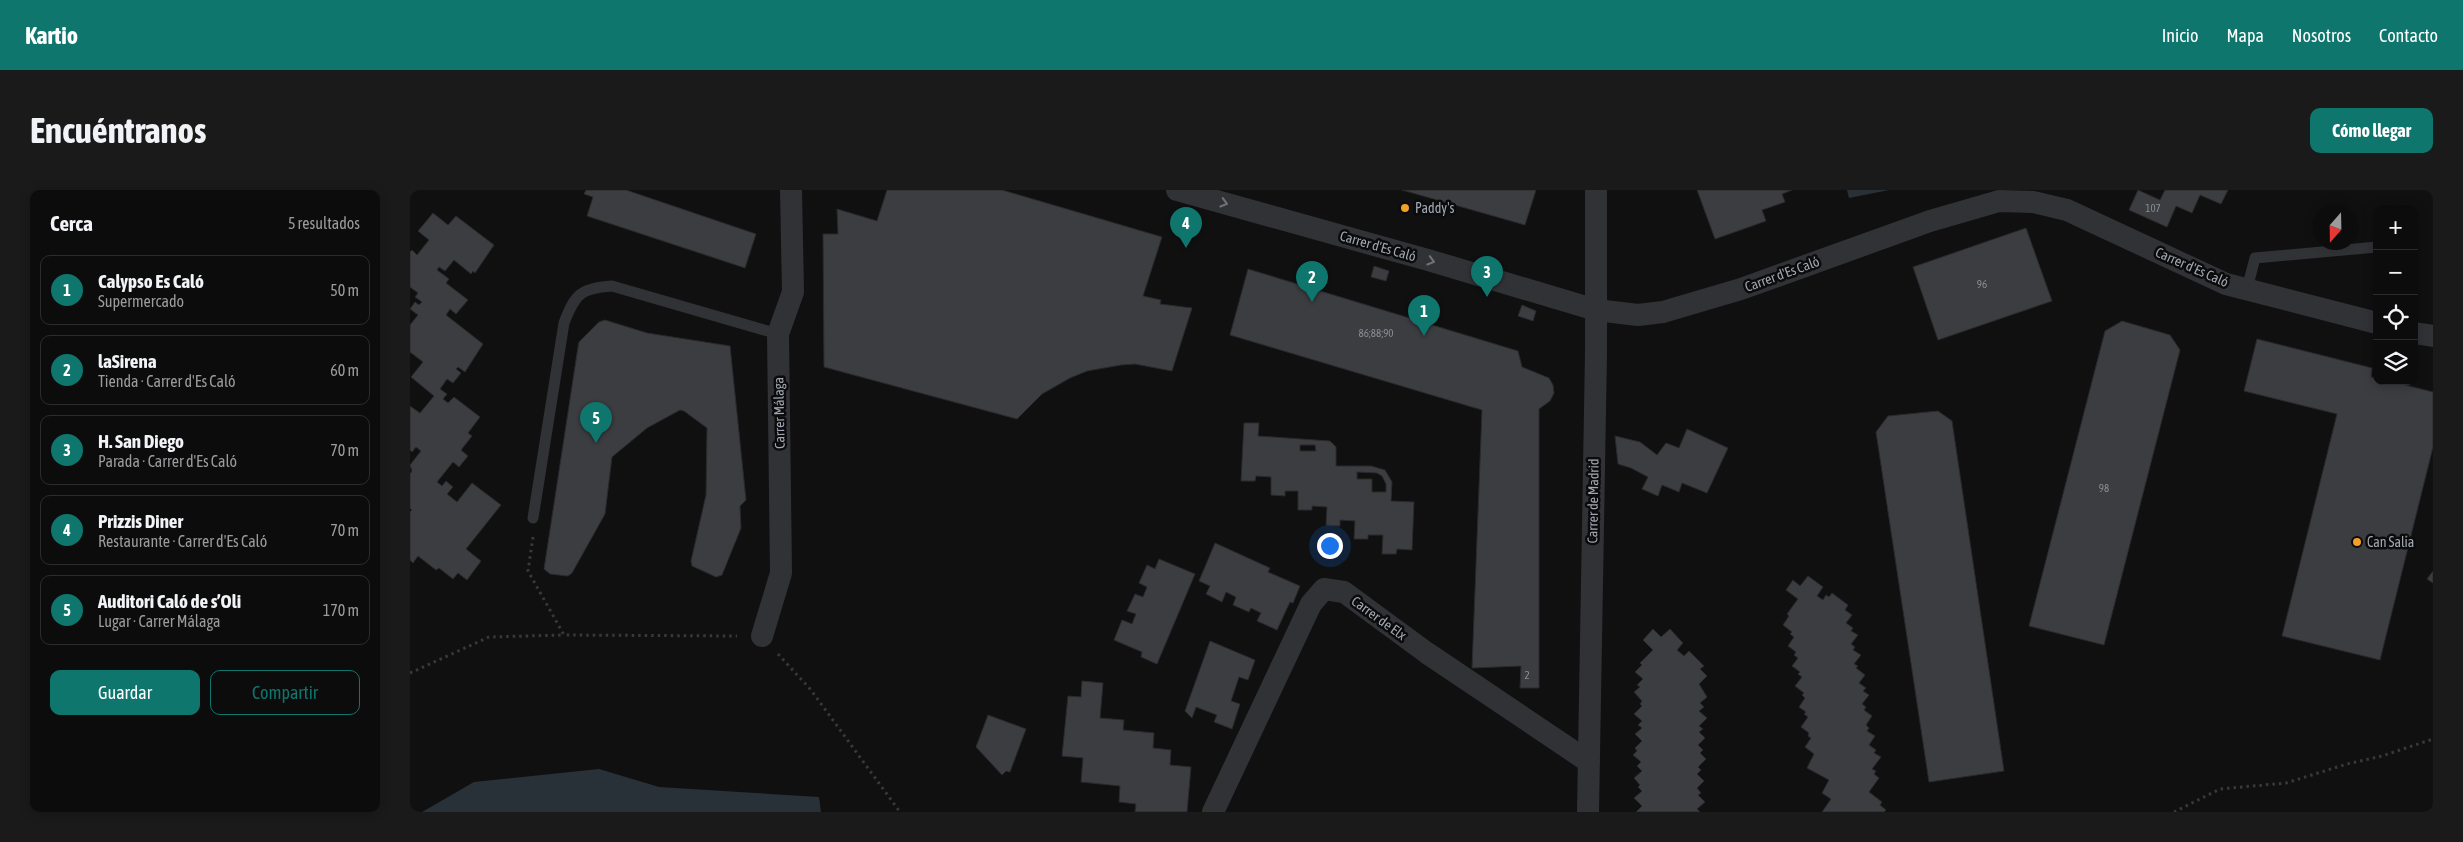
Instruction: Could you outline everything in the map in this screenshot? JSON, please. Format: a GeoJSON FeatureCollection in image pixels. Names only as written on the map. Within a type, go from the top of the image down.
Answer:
{"type":"FeatureCollection","features":[{"type":"Feature","properties":{"kind":"street","name":"Carrer Málaga"},"geometry":{"type":"LineString","coordinates":[[762,636],[781,573],[778,334],[794,292],[791,190]]}},
{"type":"Feature","properties":{"kind":"street","name":"Carrer d'Es Caló"},"geometry":{"type":"LineString","coordinates":[[1177,190],[1428,260],[1596,310],[1638,315],[1663,312],[1742,289],[1930,221],[1999,201],[2033,202],[2067,210],[2226,284],[2373,322]]}},
{"type":"Feature","properties":{"kind":"street","name":"Carrer de Madrid"},"geometry":{"type":"LineString","coordinates":[[1588,812],[1596,310],[1596,190]]}},
{"type":"Feature","properties":{"kind":"street"},"geometry":{"type":"LineString","coordinates":[[2418,334],[2433,336]]}},
{"type":"Feature","properties":{"kind":"street","name":"Carrer de Elx"},"geometry":{"type":"LineString","coordinates":[[1214,812],[1311,604],[1324,589],[1344,592],[1427,653],[1589,762]]}},
{"type":"Feature","properties":{"kind":"lane"},"geometry":{"type":"LineString","coordinates":[[2247,289],[2254,258],[2373,246]]}},
{"type":"Feature","properties":{"kind":"lane"},"geometry":{"type":"LineString","coordinates":[[533,518],[564,324],[572,302],[590,287],[612,286],[778,334]]}},
{"type":"Feature","properties":{"kind":"path"},"geometry":{"type":"LineString","coordinates":[[533,518],[534,534],[528,571],[564,635]]}},
{"type":"Feature","properties":{"kind":"path"},"geometry":{"type":"LineString","coordinates":[[410,673],[489,637],[564,635],[762,636],[811,690],[900,812]]}},
{"type":"Feature","properties":{"kind":"path"},"geometry":{"type":"LineString","coordinates":[[2174,812],[2220,789],[2286,784],[2347,764],[2382,756],[2433,738]]}},
{"type":"Feature","properties":{"kind":"shaded area"},"geometry":{"type":"Polygon","coordinates":[[[1847,190],[1889,190],[1849,198],[1847,190]]]}},
{"type":"Feature","properties":{"kind":"shaded area"},"geometry":{"type":"Polygon","coordinates":[[[599,769],[659,787],[819,797],[821,812],[422,812],[474,782],[599,769]]]}},
{"type":"Feature","properties":{"kind":"building"},"geometry":{"type":"Polygon","coordinates":[[[586,190],[626,190],[756,234],[745,268],[587,216],[593,197],[584,194],[586,190]]]}},
{"type":"Feature","properties":{"kind":"building"},"geometry":{"type":"Polygon","coordinates":[[[887,190],[1002,190],[1162,237],[1143,296],[1161,300],[1160,304],[1192,308],[1172,371],[1135,364],[1087,371],[1070,378],[1042,394],[1017,419],[824,367],[823,234],[838,234],[837,209],[877,221],[887,190]]]}},
{"type":"Feature","properties":{"kind":"building"},"geometry":{"type":"Polygon","coordinates":[[[1402,190],[1536,190],[1525,225],[1402,190]]]}},
{"type":"Feature","properties":{"kind":"building"},"geometry":{"type":"Polygon","coordinates":[[[1697,190],[1792,190],[1782,194],[1785,202],[1762,210],[1766,221],[1715,239],[1697,190]]]}},
{"type":"Feature","properties":{"kind":"building"},"geometry":{"type":"Polygon","coordinates":[[[2138,190],[2160,200],[2165,190],[2228,190],[2221,204],[2200,195],[2192,213],[2176,206],[2167,227],[2129,210],[2138,190]]]}},
{"type":"Feature","properties":{"kind":"building"},"geometry":{"type":"Polygon","coordinates":[[[1183,210],[1198,214],[1195,224],[1180,220],[1183,210]]]}},
{"type":"Feature","properties":{"kind":"building"},"geometry":{"type":"Polygon","coordinates":[[[433,213],[448,225],[456,216],[494,245],[475,273],[473,271],[471,274],[454,260],[445,271],[439,267],[437,270],[449,279],[446,283],[468,300],[456,314],[450,309],[446,315],[483,344],[465,372],[458,367],[456,369],[461,373],[453,383],[447,379],[440,389],[447,394],[443,399],[448,403],[454,397],[480,417],[468,433],[472,436],[461,450],[468,456],[459,467],[453,462],[437,482],[442,486],[446,481],[453,487],[447,494],[457,502],[472,483],[501,505],[466,549],[481,561],[467,580],[458,573],[453,579],[439,568],[436,570],[418,556],[413,563],[410,560],[410,512],[412,510],[410,508],[410,474],[412,471],[410,465],[421,451],[416,447],[412,452],[410,450],[410,406],[420,413],[434,396],[411,377],[423,362],[410,352],[410,325],[418,315],[410,309],[415,302],[419,305],[422,302],[415,297],[418,293],[410,287],[410,252],[412,250],[417,255],[429,240],[418,231],[433,213]]]}},
{"type":"Feature","properties":{"kind":"building"},"geometry":{"type":"Polygon","coordinates":[[[2026,228],[2052,301],[1938,340],[1913,267],[2026,228]]]}},
{"type":"Feature","properties":{"kind":"building"},"geometry":{"type":"Polygon","coordinates":[[[1374,266],[1389,271],[1386,281],[1371,277],[1374,266]]]}},
{"type":"Feature","properties":{"kind":"building"},"geometry":{"type":"Polygon","coordinates":[[[1248,269],[1518,351],[1522,367],[1549,378],[1553,385],[1554,393],[1550,401],[1539,409],[1539,688],[1520,688],[1521,666],[1472,668],[1482,410],[1230,335],[1248,269]]]}},
{"type":"Feature","properties":{"kind":"building"},"geometry":{"type":"Polygon","coordinates":[[[1522,305],[1536,311],[1533,321],[1518,316],[1522,305]]]}},
{"type":"Feature","properties":{"kind":"building"},"geometry":{"type":"Polygon","coordinates":[[[605,320],[647,333],[730,346],[746,500],[740,506],[741,528],[722,575],[716,577],[692,566],[691,561],[706,495],[707,428],[680,410],[647,428],[612,457],[605,514],[572,573],[568,576],[550,574],[544,569],[579,342],[599,322],[605,320]]]}},
{"type":"Feature","properties":{"kind":"building"},"geometry":{"type":"Polygon","coordinates":[[[2122,321],[2170,335],[2180,350],[2104,645],[2029,626],[2105,331],[2122,321]]]}},
{"type":"Feature","properties":{"kind":"building","name":"Can Salia"},"geometry":{"type":"Polygon","coordinates":[[[2257,339],[2372,368],[2371,377],[2373,377],[2373,385],[2405,385],[2433,392],[2433,447],[2380,660],[2282,636],[2337,414],[2244,391],[2257,339]]]}},
{"type":"Feature","properties":{"kind":"building"},"geometry":{"type":"Polygon","coordinates":[[[1938,411],[1952,421],[2004,771],[1929,782],[1876,432],[1888,416],[1938,411]]]}},
{"type":"Feature","properties":{"kind":"building"},"geometry":{"type":"Polygon","coordinates":[[[1244,423],[1259,423],[1258,436],[1330,441],[1336,447],[1336,466],[1371,466],[1385,470],[1392,482],[1391,501],[1414,502],[1412,550],[1397,549],[1396,554],[1382,554],[1383,535],[1368,535],[1368,539],[1354,539],[1355,521],[1340,520],[1340,526],[1326,525],[1327,507],[1312,506],[1312,510],[1298,510],[1298,491],[1285,491],[1285,496],[1271,495],[1271,477],[1256,476],[1255,481],[1241,481],[1244,423]],[[1300,445],[1300,451],[1316,451],[1315,445],[1300,445]],[[1357,472],[1357,479],[1372,479],[1372,492],[1386,492],[1386,484],[1382,476],[1377,473],[1357,472]]]}},
{"type":"Feature","properties":{"kind":"building"},"geometry":{"type":"Polygon","coordinates":[[[1687,429],[1728,448],[1707,493],[1682,483],[1679,492],[1662,485],[1658,496],[1642,489],[1648,477],[1618,464],[1615,436],[1640,442],[1657,455],[1666,443],[1679,448],[1687,429]]]}},
{"type":"Feature","properties":{"kind":"building"},"geometry":{"type":"Polygon","coordinates":[[[1215,543],[1270,568],[1268,572],[1300,586],[1293,603],[1290,602],[1277,630],[1257,621],[1261,613],[1251,608],[1249,612],[1233,605],[1236,597],[1226,592],[1222,602],[1206,594],[1210,586],[1199,581],[1215,543]]]}},
{"type":"Feature","properties":{"kind":"building"},"geometry":{"type":"Polygon","coordinates":[[[1159,559],[1195,574],[1157,664],[1141,657],[1142,652],[1114,640],[1122,620],[1132,624],[1136,614],[1127,611],[1135,594],[1143,597],[1147,587],[1139,583],[1147,565],[1155,569],[1159,559]]]}},
{"type":"Feature","properties":{"kind":"building"},"geometry":{"type":"Polygon","coordinates":[[[2433,571],[2433,583],[2427,579],[2433,571]]]}},
{"type":"Feature","properties":{"kind":"building"},"geometry":{"type":"Polygon","coordinates":[[[1808,576],[1823,587],[1817,596],[1823,600],[1826,595],[1829,597],[1832,593],[1848,605],[1845,610],[1852,615],[1846,623],[1853,628],[1851,631],[1858,635],[1851,644],[1855,647],[1853,650],[1861,655],[1854,664],[1865,675],[1859,683],[1866,688],[1863,691],[1869,695],[1862,704],[1866,707],[1864,710],[1872,716],[1866,725],[1869,728],[1867,731],[1875,736],[1869,745],[1876,750],[1874,753],[1881,757],[1872,769],[1876,771],[1874,774],[1879,778],[1869,792],[1882,802],[1880,805],[1886,810],[1884,812],[1822,812],[1831,799],[1822,793],[1829,780],[1807,768],[1814,754],[1805,747],[1811,738],[1808,736],[1809,733],[1801,727],[1808,717],[1804,714],[1806,712],[1799,707],[1805,698],[1802,695],[1804,693],[1795,686],[1802,677],[1798,674],[1800,672],[1792,666],[1798,658],[1794,655],[1796,652],[1788,646],[1794,637],[1790,634],[1792,632],[1783,625],[1789,616],[1787,614],[1798,599],[1786,590],[1793,580],[1800,586],[1808,576]]]}},
{"type":"Feature","properties":{"kind":"building"},"geometry":{"type":"Polygon","coordinates":[[[1653,629],[1661,637],[1670,629],[1683,643],[1677,650],[1684,656],[1689,651],[1704,666],[1700,669],[1707,676],[1699,684],[1707,697],[1700,703],[1704,707],[1699,711],[1707,718],[1699,726],[1703,729],[1699,732],[1705,738],[1698,745],[1703,750],[1700,753],[1706,759],[1698,767],[1701,770],[1697,774],[1704,781],[1697,788],[1701,793],[1698,795],[1705,802],[1697,809],[1700,812],[1636,812],[1642,806],[1634,798],[1642,791],[1634,778],[1642,771],[1637,766],[1641,762],[1633,755],[1637,751],[1635,748],[1642,741],[1635,734],[1642,728],[1638,725],[1642,721],[1634,714],[1642,706],[1640,704],[1642,701],[1634,692],[1640,687],[1637,685],[1643,679],[1635,672],[1642,665],[1640,663],[1653,650],[1643,640],[1653,629]]]}},
{"type":"Feature","properties":{"kind":"building"},"geometry":{"type":"Polygon","coordinates":[[[1210,641],[1255,660],[1248,680],[1239,677],[1231,701],[1240,704],[1232,729],[1214,722],[1217,715],[1196,707],[1192,718],[1185,711],[1210,641]]]}},
{"type":"Feature","properties":{"kind":"building"},"geometry":{"type":"Polygon","coordinates":[[[1082,681],[1103,683],[1100,718],[1124,720],[1123,730],[1154,733],[1153,748],[1171,750],[1170,765],[1191,767],[1187,812],[1135,812],[1136,804],[1119,802],[1120,786],[1081,782],[1083,758],[1062,756],[1068,696],[1081,697],[1082,681]]]}},
{"type":"Feature","properties":{"kind":"building"},"geometry":{"type":"Polygon","coordinates":[[[988,715],[1026,729],[1010,772],[1006,771],[1002,775],[976,747],[988,715]]]}},
{"type":"Feature","properties":{"kind":"place","name":"Paddy's"},"geometry":{"type":"Point","coordinates":[1405,208]}},
{"type":"Feature","properties":{"kind":"place","name":"Prizzis Diner"},"geometry":{"type":"Point","coordinates":[1186,248]}},
{"type":"Feature","properties":{"kind":"place","name":"H. San Diego"},"geometry":{"type":"Point","coordinates":[1487,297]}},
{"type":"Feature","properties":{"kind":"place","name":"laSirena"},"geometry":{"type":"Point","coordinates":[1312,302]}},
{"type":"Feature","properties":{"kind":"place","name":"Calypso Es Caló"},"geometry":{"type":"Point","coordinates":[1424,336]}},
{"type":"Feature","properties":{"kind":"place","name":"Auditori Caló de s’Oli"},"geometry":{"type":"Point","coordinates":[596,443]}},
{"type":"Feature","properties":{"kind":"place","name":"Can Salia"},"geometry":{"type":"Point","coordinates":[2357,542]}}]}
